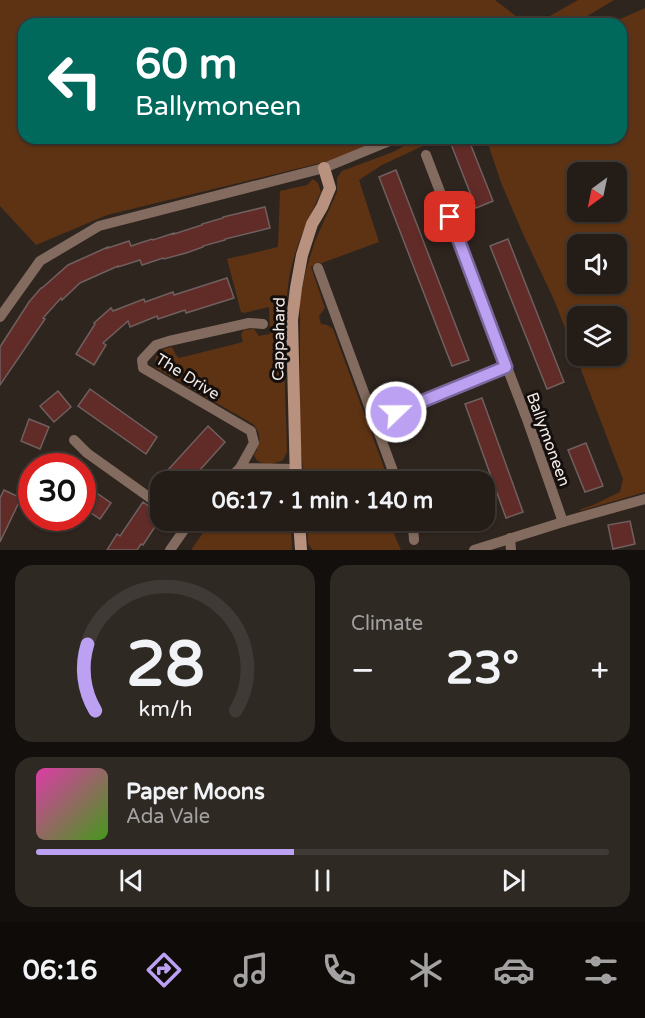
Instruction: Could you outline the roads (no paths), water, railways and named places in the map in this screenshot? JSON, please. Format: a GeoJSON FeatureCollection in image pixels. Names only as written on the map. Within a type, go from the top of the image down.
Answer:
{"type":"FeatureCollection","features":[{"type":"Feature","properties":{"kind":"main road","name":"Cappahard"},"geometry":{"type":"LineString","coordinates":[[296,471],[293,312],[302,255],[312,224],[330,188],[324,168]]}},
{"type":"Feature","properties":{"kind":"main road"},"geometry":{"type":"LineString","coordinates":[[299,531],[301,550]]}},
{"type":"Feature","properties":{"kind":"street"},"geometry":{"type":"LineString","coordinates":[[0,317],[40,261],[99,226],[324,168],[382,144]]}},
{"type":"Feature","properties":{"kind":"street","name":"Ballymoneen"},"geometry":{"type":"LineString","coordinates":[[426,155],[528,422],[563,522]]}},
{"type":"Feature","properties":{"kind":"street"},"geometry":{"type":"LineString","coordinates":[[318,268],[393,471]]}},
{"type":"Feature","properties":{"kind":"street","name":"The Drive"},"geometry":{"type":"LineString","coordinates":[[240,468],[254,443],[251,431],[150,373],[143,368],[142,360],[156,345],[169,340],[249,323],[263,324]]}},
{"type":"Feature","properties":{"kind":"street"},"geometry":{"type":"LineString","coordinates":[[374,420],[506,367]]}},
{"type":"Feature","properties":{"kind":"street"},"geometry":{"type":"LineString","coordinates":[[74,440],[87,453],[150,498]]}},
{"type":"Feature","properties":{"kind":"street"},"geometry":{"type":"LineString","coordinates":[[237,471],[240,468],[264,471]]}},
{"type":"Feature","properties":{"kind":"street"},"geometry":{"type":"LineString","coordinates":[[474,550],[645,499]]}},
{"type":"Feature","properties":{"kind":"street"},"geometry":{"type":"LineString","coordinates":[[170,550],[182,531]]}},
{"type":"Feature","properties":{"kind":"street"},"geometry":{"type":"LineString","coordinates":[[413,531],[414,540]]}},
{"type":"Feature","properties":{"kind":"street"},"geometry":{"type":"LineString","coordinates":[[510,538],[511,550]]}}]}
